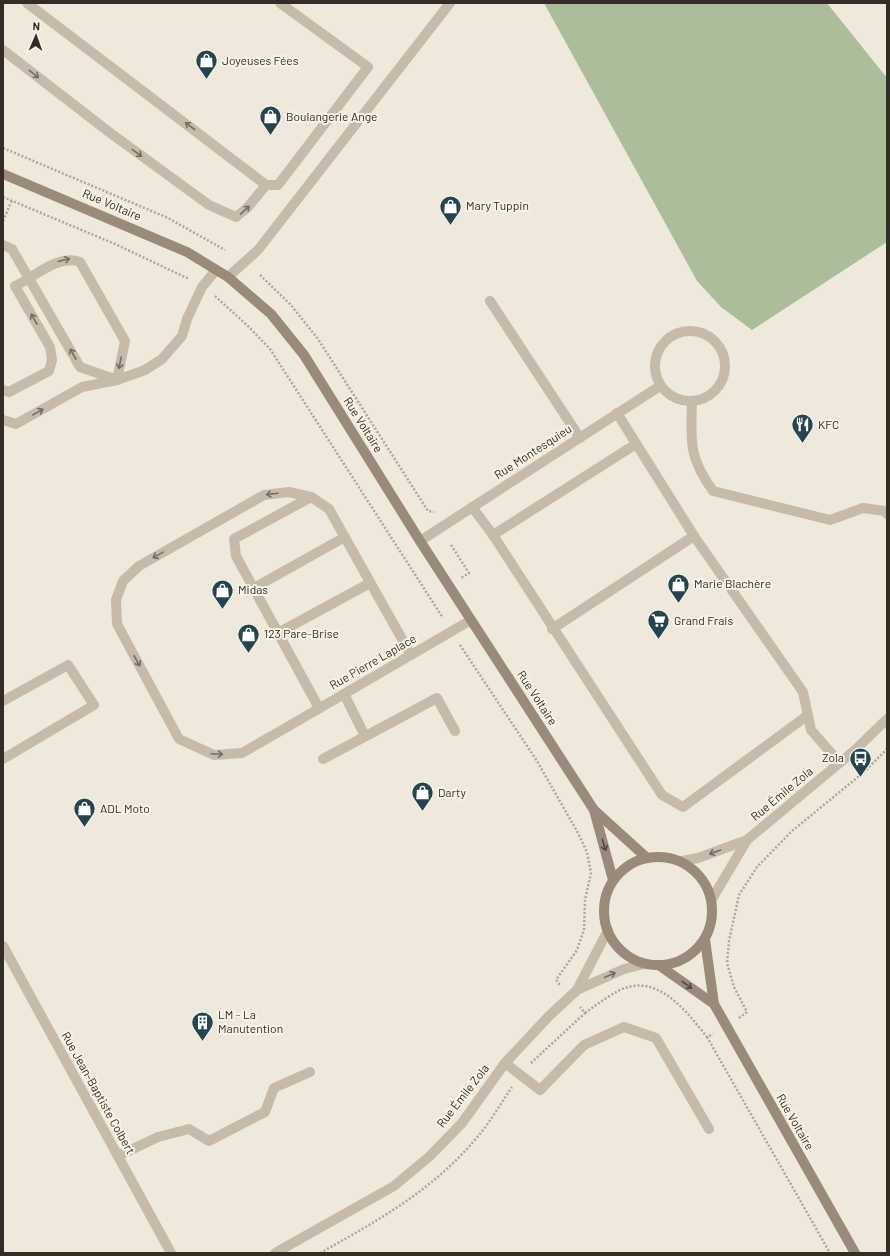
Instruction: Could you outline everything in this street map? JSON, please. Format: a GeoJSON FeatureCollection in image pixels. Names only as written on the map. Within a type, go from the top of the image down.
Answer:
{"type":"FeatureCollection","features":[{"type":"Feature","properties":{"kind":"street"},"geometry":{"type":"LineString","coordinates":[[27,3],[266,185],[278,185],[368,67],[280,3]]}},
{"type":"Feature","properties":{"kind":"street"},"geometry":{"type":"LineString","coordinates":[[228,277],[258,250],[450,3]]}},
{"type":"Feature","properties":{"kind":"street"},"geometry":{"type":"LineString","coordinates":[[3,50],[109,132],[209,205],[236,218],[247,208],[266,185]]}},
{"type":"Feature","properties":{"kind":"street","name":"Rue Voltaire"},"geometry":{"type":"LineString","coordinates":[[3,174],[187,252],[228,277],[272,314],[304,355],[420,541],[594,810],[647,858]]}},
{"type":"Feature","properties":{"kind":"street"},"geometry":{"type":"LineString","coordinates":[[3,245],[12,250],[80,367],[117,380]]}},
{"type":"Feature","properties":{"kind":"street"},"geometry":{"type":"LineString","coordinates":[[3,390],[9,392],[49,371],[52,360],[50,346],[15,286],[30,279],[60,260],[71,259],[80,262],[125,341],[117,380]]}},
{"type":"Feature","properties":{"kind":"street"},"geometry":{"type":"LineString","coordinates":[[3,420],[16,424],[82,388],[117,380],[145,370],[162,359],[182,336],[187,319],[202,287],[216,270]]}},
{"type":"Feature","properties":{"kind":"street"},"geometry":{"type":"LineString","coordinates":[[490,301],[580,438]]}},
{"type":"Feature","properties":{"kind":"street"},"geometry":{"type":"LineString","coordinates":[[691,331],[702,333],[711,338],[719,347],[724,358],[725,370],[721,382],[714,392],[704,398],[692,401],[680,400],[669,395],[660,386],[654,365],[657,354],[662,345],[670,337],[680,332],[691,331]]}},
{"type":"Feature","properties":{"kind":"street","name":"Rue Montesquieu"},"geometry":{"type":"LineString","coordinates":[[420,541],[660,386]]}},
{"type":"Feature","properties":{"kind":"street"},"geometry":{"type":"LineString","coordinates":[[692,401],[692,453],[702,476],[713,491],[830,520],[863,508],[885,510],[887,514]]}},
{"type":"Feature","properties":{"kind":"street"},"geometry":{"type":"LineString","coordinates":[[618,413],[694,536],[803,692],[811,730],[839,762]]}},
{"type":"Feature","properties":{"kind":"street"},"geometry":{"type":"LineString","coordinates":[[493,535],[636,444]]}},
{"type":"Feature","properties":{"kind":"street","name":"Rue Pierre Laplace"},"geometry":{"type":"LineString","coordinates":[[411,655],[330,509],[310,497],[289,492],[264,495],[139,566],[123,581],[116,600],[116,624],[179,739],[214,755],[242,753],[289,726],[319,708],[344,694],[411,655],[471,620]]}},
{"type":"Feature","properties":{"kind":"street"},"geometry":{"type":"LineString","coordinates":[[310,497],[234,540],[236,556],[319,708]]}},
{"type":"Feature","properties":{"kind":"street"},"geometry":{"type":"LineString","coordinates":[[472,507],[493,535],[552,629],[662,795],[683,807],[808,715]]}},
{"type":"Feature","properties":{"kind":"street"},"geometry":{"type":"LineString","coordinates":[[254,588],[345,536]]}},
{"type":"Feature","properties":{"kind":"street"},"geometry":{"type":"LineString","coordinates":[[552,629],[694,536]]}},
{"type":"Feature","properties":{"kind":"street"},"geometry":{"type":"LineString","coordinates":[[278,633],[370,583]]}},
{"type":"Feature","properties":{"kind":"street"},"geometry":{"type":"LineString","coordinates":[[3,701],[68,665],[94,705],[3,759]]}},
{"type":"Feature","properties":{"kind":"street"},"geometry":{"type":"LineString","coordinates":[[344,694],[365,736]]}},
{"type":"Feature","properties":{"kind":"street"},"geometry":{"type":"LineString","coordinates":[[323,759],[437,698],[455,731]]}},
{"type":"Feature","properties":{"kind":"street","name":"Rue Émile Zola"},"geometry":{"type":"LineString","coordinates":[[712,899],[747,840],[855,750],[887,719]]}},
{"type":"Feature","properties":{"kind":"street","name":"Rue Voltaire"},"geometry":{"type":"LineString","coordinates":[[594,810],[613,880]]}},
{"type":"Feature","properties":{"kind":"street","name":"Rue Émile Zola"},"geometry":{"type":"LineString","coordinates":[[682,861],[698,858],[747,840]]}},
{"type":"Feature","properties":{"kind":"street"},"geometry":{"type":"LineString","coordinates":[[662,856],[682,861],[701,877],[712,899],[713,917],[705,940],[694,953],[678,962],[660,966],[644,964],[625,955],[612,941],[604,923],[604,903],[613,880],[624,868],[642,858],[662,856]]}},
{"type":"Feature","properties":{"kind":"street","name":"Rue Émile Zola"},"geometry":{"type":"LineString","coordinates":[[577,990],[608,930]]}},
{"type":"Feature","properties":{"kind":"street","name":"Rue Voltaire"},"geometry":{"type":"LineString","coordinates":[[705,940],[714,1004],[855,1253]]}},
{"type":"Feature","properties":{"kind":"street","name":"Rue Jean-Baptiste Colbert"},"geometry":{"type":"LineString","coordinates":[[3,946],[171,1253]]}},
{"type":"Feature","properties":{"kind":"street","name":"Rue Émile Zola"},"geometry":{"type":"LineString","coordinates":[[275,1253],[394,1186],[430,1156],[462,1123],[505,1063],[548,1017],[577,990],[624,969],[644,964]]}},
{"type":"Feature","properties":{"kind":"street","name":"Rue Voltaire"},"geometry":{"type":"LineString","coordinates":[[660,966],[714,1004]]}},
{"type":"Feature","properties":{"kind":"street"},"geometry":{"type":"LineString","coordinates":[[505,1063],[540,1090],[584,1046],[624,1027],[656,1038],[709,1129]]}},
{"type":"Feature","properties":{"kind":"street"},"geometry":{"type":"LineString","coordinates":[[118,1156],[158,1137],[189,1129],[209,1141],[265,1112],[274,1088],[310,1072]]}},
{"type":"Feature","properties":{"kind":"path"},"geometry":{"type":"LineString","coordinates":[[3,148],[168,218],[225,250]]}},
{"type":"Feature","properties":{"kind":"path"},"geometry":{"type":"LineString","coordinates":[[3,197],[115,244],[189,279]]}},
{"type":"Feature","properties":{"kind":"path"},"geometry":{"type":"LineString","coordinates":[[3,221],[12,200]]}},
{"type":"Feature","properties":{"kind":"path"},"geometry":{"type":"LineString","coordinates":[[260,275],[290,304],[318,339],[428,511],[436,513]]}},
{"type":"Feature","properties":{"kind":"path"},"geometry":{"type":"LineString","coordinates":[[215,296],[248,326],[270,349],[424,586],[444,620]]}},
{"type":"Feature","properties":{"kind":"path"},"geometry":{"type":"LineString","coordinates":[[451,545],[469,573],[461,578]]}},
{"type":"Feature","properties":{"kind":"path"},"geometry":{"type":"LineString","coordinates":[[458,640],[537,760],[587,852],[591,873],[585,900],[584,930],[577,950],[556,980],[560,986]]}},
{"type":"Feature","properties":{"kind":"path"},"geometry":{"type":"LineString","coordinates":[[737,1019],[746,1012],[734,986],[727,963],[729,941],[739,895],[757,867],[792,831],[864,772],[887,749]]}},
{"type":"Feature","properties":{"kind":"path"},"geometry":{"type":"LineString","coordinates":[[585,1012],[620,990],[643,984],[662,991],[686,1011],[707,1037],[830,1253]]}},
{"type":"Feature","properties":{"kind":"path"},"geometry":{"type":"LineString","coordinates":[[707,1037],[714,1033]]}},
{"type":"Feature","properties":{"kind":"green space"},"geometry":{"type":"Polygon","coordinates":[[[544,3],[827,3],[887,78],[887,242],[752,330],[721,307],[697,281],[544,3]]]}},
{"type":"Feature","properties":{"kind":"place","name":"Joyeuses Fées"},"geometry":{"type":"Point","coordinates":[207,80]}},
{"type":"Feature","properties":{"kind":"place","name":"Boulangerie Ange"},"geometry":{"type":"Point","coordinates":[271,136]}},
{"type":"Feature","properties":{"kind":"place","name":"Mary Tuppin"},"geometry":{"type":"Point","coordinates":[451,226]}},
{"type":"Feature","properties":{"kind":"place","name":"KFC"},"geometry":{"type":"Point","coordinates":[802,444]}},
{"type":"Feature","properties":{"kind":"place","name":"Marie Blachère"},"geometry":{"type":"Point","coordinates":[679,604]}},
{"type":"Feature","properties":{"kind":"place","name":"Midas"},"geometry":{"type":"Point","coordinates":[223,610]}},
{"type":"Feature","properties":{"kind":"place","name":"Grand Frais"},"geometry":{"type":"Point","coordinates":[659,640]}},
{"type":"Feature","properties":{"kind":"place","name":"123 Pare-Brise"},"geometry":{"type":"Point","coordinates":[249,654]}},
{"type":"Feature","properties":{"kind":"place","name":"Zola"},"geometry":{"type":"Point","coordinates":[860,778]}},
{"type":"Feature","properties":{"kind":"place","name":"Darty"},"geometry":{"type":"Point","coordinates":[423,812]}},
{"type":"Feature","properties":{"kind":"place","name":"ADL Moto"},"geometry":{"type":"Point","coordinates":[84,828]}},
{"type":"Feature","properties":{"kind":"place","name":"LM - La Manutention"},"geometry":{"type":"Point","coordinates":[203,1042]}}]}
